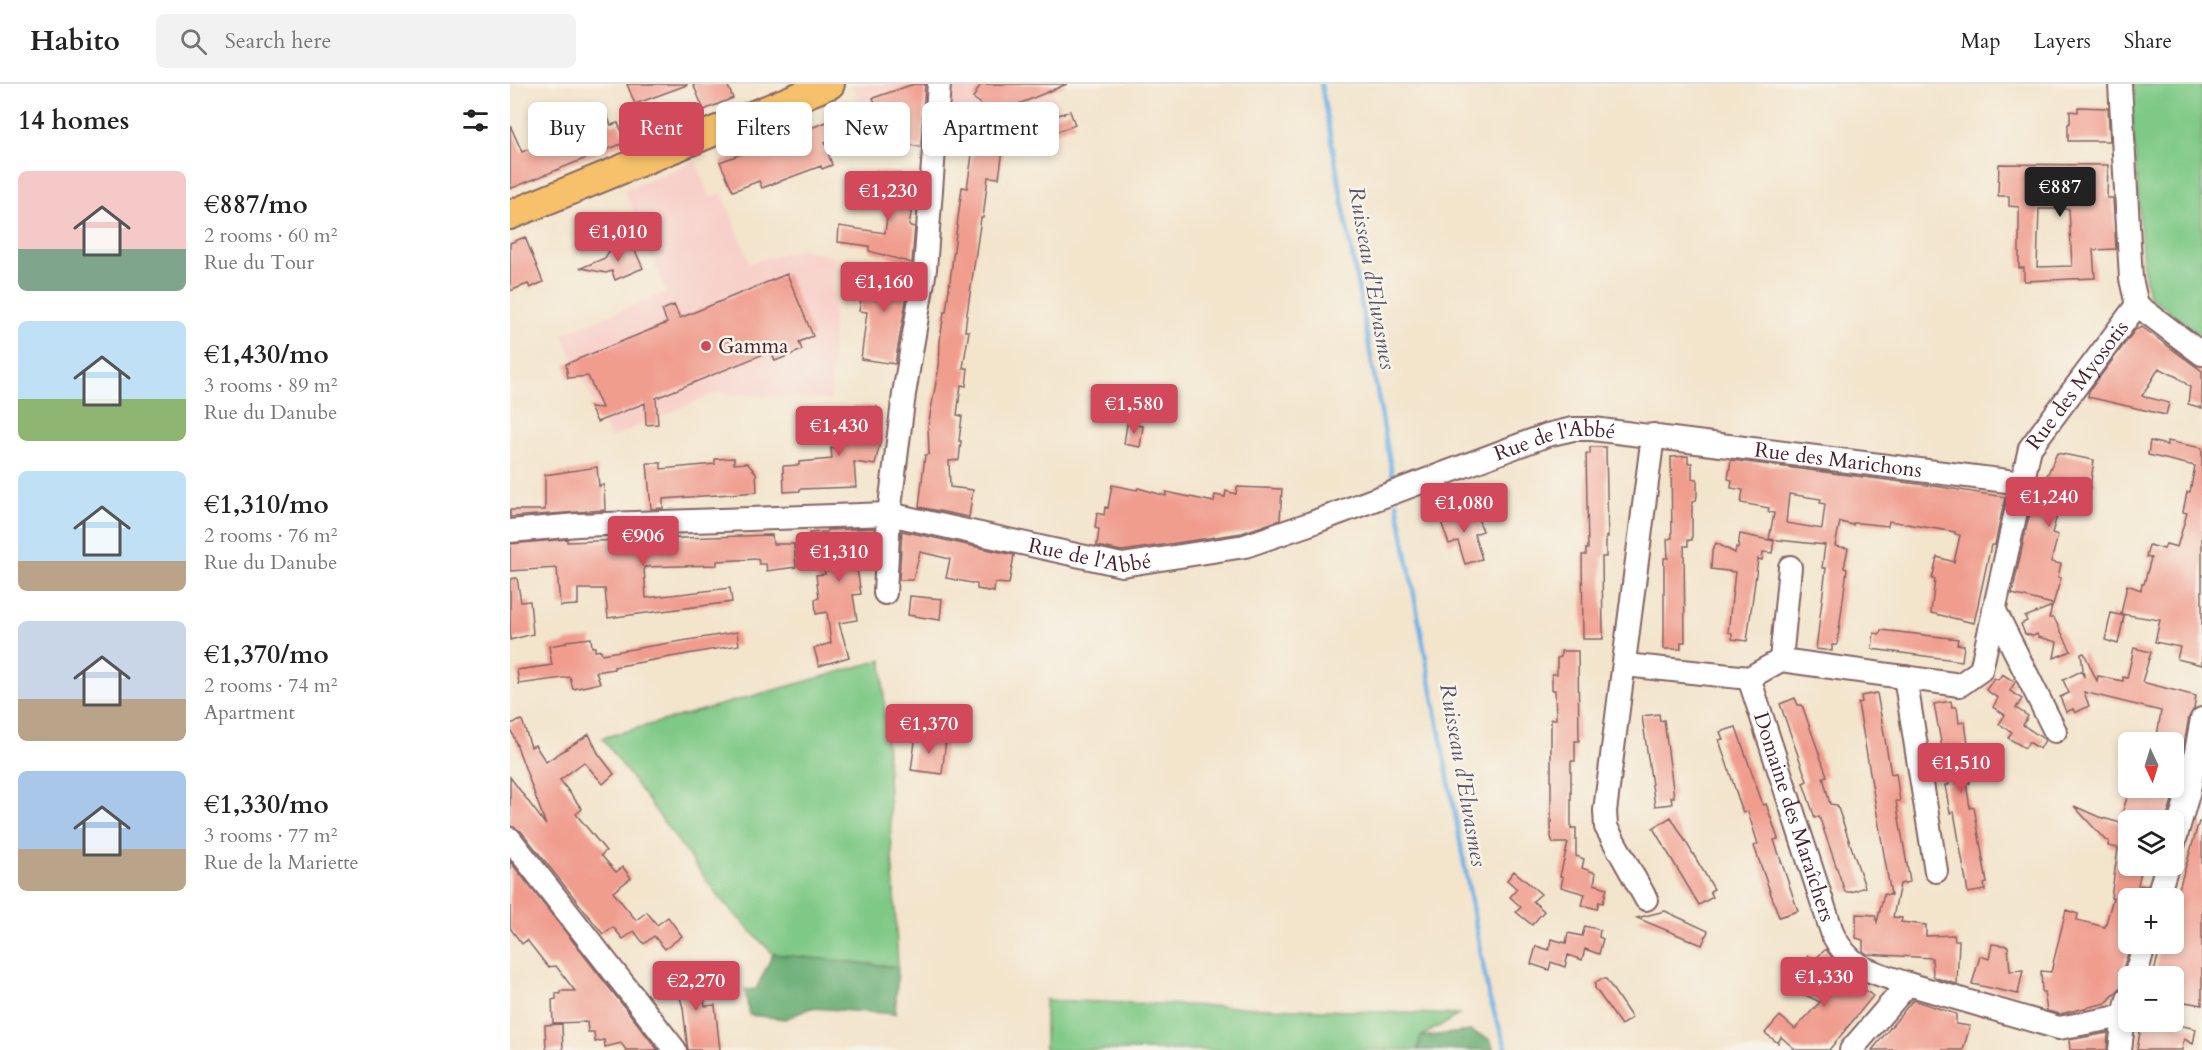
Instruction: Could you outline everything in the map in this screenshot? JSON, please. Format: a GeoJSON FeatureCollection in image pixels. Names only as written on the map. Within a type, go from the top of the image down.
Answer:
{"type":"FeatureCollection","features":[{"type":"Feature","properties":{"kind":"main road"},"geometry":{"type":"LineString","coordinates":[[510,215],[830,84]]}},
{"type":"Feature","properties":{"kind":"street"},"geometry":{"type":"LineString","coordinates":[[885,594],[889,514],[904,394],[925,268],[939,84]]}},
{"type":"Feature","properties":{"kind":"street"},"geometry":{"type":"LineString","coordinates":[[2120,84],[2131,279],[2137,305],[2202,354]]}},
{"type":"Feature","properties":{"kind":"street","name":"Rue des Myosotis"},"geometry":{"type":"LineString","coordinates":[[1905,677],[1959,685],[1981,670],[2030,448],[2137,305]]}},
{"type":"Feature","properties":{"kind":"street","name":"Rue de l'Abbé"},"geometry":{"type":"LineString","coordinates":[[510,531],[577,525],[889,514],[1122,565],[1245,546],[1547,435],[1573,429],[1593,429],[1653,435]]}},
{"type":"Feature","properties":{"kind":"street"},"geometry":{"type":"LineString","coordinates":[[1646,899],[1606,827],[1605,811],[1653,435]]}},
{"type":"Feature","properties":{"kind":"street","name":"Rue des Marichons"},"geometry":{"type":"LineString","coordinates":[[1653,435],[2023,483]]}},
{"type":"Feature","properties":{"kind":"street"},"geometry":{"type":"LineString","coordinates":[[1781,660],[1790,567]]}},
{"type":"Feature","properties":{"kind":"street"},"geometry":{"type":"LineString","coordinates":[[1994,609],[2055,730]]}},
{"type":"Feature","properties":{"kind":"street"},"geometry":{"type":"LineString","coordinates":[[1625,665],[1749,678],[1781,660],[1905,677],[1936,871]]}},
{"type":"Feature","properties":{"kind":"street","name":"Domaine des Maraîchers"},"geometry":{"type":"LineString","coordinates":[[1749,678],[1833,935],[1855,964],[1908,984],[2059,1028],[2118,1010]]}},
{"type":"Feature","properties":{"kind":"street"},"geometry":{"type":"LineString","coordinates":[[2184,818],[2195,791],[2202,719]]}},
{"type":"Feature","properties":{"kind":"street"},"geometry":{"type":"LineString","coordinates":[[510,839],[675,1050]]}},
{"type":"Feature","properties":{"kind":"street"},"geometry":{"type":"LineString","coordinates":[[1851,1050],[1908,984]]}},
{"type":"Feature","properties":{"kind":"street"},"geometry":{"type":"LineString","coordinates":[[2120,1050],[2123,1032]]}},
{"type":"Feature","properties":{"kind":"shaded area"},"geometry":{"type":"Polygon","coordinates":[[[852,84],[1049,84],[1056,102],[922,102],[922,154],[910,153],[910,102],[858,102],[852,84]]]}},
{"type":"Feature","properties":{"kind":"shaded area"},"geometry":{"type":"Polygon","coordinates":[[[696,161],[710,198],[722,193],[750,263],[801,249],[835,257],[831,400],[717,393],[610,438],[562,334],[666,292],[624,190],[696,161]]]}},
{"type":"Feature","properties":{"kind":"green space"},"geometry":{"type":"Polygon","coordinates":[[[2130,84],[2202,84],[2202,336],[2149,296],[2143,266],[2130,84]]]}},
{"type":"Feature","properties":{"kind":"green space"},"geometry":{"type":"Polygon","coordinates":[[[882,660],[898,967],[773,954],[722,901],[602,738],[882,660]]]}},
{"type":"Feature","properties":{"kind":"green space"},"geometry":{"type":"Polygon","coordinates":[[[773,954],[898,967],[895,1014],[811,1008],[785,1019],[749,1015],[745,990],[756,989],[773,954]]]}},
{"type":"Feature","properties":{"kind":"green space"},"geometry":{"type":"Polygon","coordinates":[[[1045,1000],[1459,1015],[1420,1037],[1418,1050],[1045,1050],[1045,1000]]]}},
{"type":"Feature","properties":{"kind":"green space"},"geometry":{"type":"Polygon","coordinates":[[[1470,1031],[1490,1039],[1494,1050],[1418,1050],[1420,1037],[1470,1031]]]}},
{"type":"Feature","properties":{"kind":"building"},"geometry":{"type":"Polygon","coordinates":[[[627,84],[687,84],[640,102],[634,102],[627,84]]]}},
{"type":"Feature","properties":{"kind":"building"},"geometry":{"type":"Polygon","coordinates":[[[693,84],[727,84],[733,98],[716,102],[716,105],[704,110],[704,102],[701,102],[693,84]]]}},
{"type":"Feature","properties":{"kind":"building"},"geometry":{"type":"Polygon","coordinates":[[[914,84],[925,84],[924,102],[922,102],[921,147],[910,145],[910,102],[875,102],[873,98],[914,84]]]}},
{"type":"Feature","properties":{"kind":"building"},"geometry":{"type":"Polygon","coordinates":[[[981,84],[1067,84],[1024,102],[979,102],[973,98],[981,84]]]}},
{"type":"Feature","properties":{"kind":"building"},"geometry":{"type":"Polygon","coordinates":[[[2078,107],[2108,108],[2110,141],[2068,141],[2070,111],[2078,112],[2078,107]]]}},
{"type":"Feature","properties":{"kind":"building"},"geometry":{"type":"Polygon","coordinates":[[[1070,111],[1075,125],[1059,131],[1059,115],[1070,111]]]}},
{"type":"Feature","properties":{"kind":"building"},"geometry":{"type":"Polygon","coordinates":[[[607,115],[611,125],[618,123],[619,125],[619,145],[607,150],[607,115]]]}},
{"type":"Feature","properties":{"kind":"building"},"geometry":{"type":"Polygon","coordinates":[[[824,123],[824,156],[829,156],[832,165],[822,169],[821,166],[762,188],[759,181],[733,191],[720,162],[736,156],[812,156],[812,128],[824,123]]]}},
{"type":"Feature","properties":{"kind":"building"},"geometry":{"type":"Polygon","coordinates":[[[510,125],[522,152],[528,149],[528,156],[591,156],[510,189],[510,125]]]}},
{"type":"Feature","properties":{"kind":"building"},"geometry":{"type":"Polygon","coordinates":[[[972,156],[1002,156],[999,178],[988,177],[965,331],[969,331],[963,368],[968,368],[966,386],[961,385],[957,415],[962,416],[959,460],[949,461],[950,487],[973,490],[969,517],[919,507],[925,455],[929,454],[928,426],[939,366],[940,341],[944,312],[946,312],[962,187],[967,188],[972,156]]]}},
{"type":"Feature","properties":{"kind":"building"},"geometry":{"type":"Polygon","coordinates":[[[1999,164],[2108,165],[2107,198],[2113,198],[2116,249],[2093,250],[2095,278],[2024,281],[2024,268],[2019,268],[2019,207],[2009,206],[2009,196],[1998,196],[1999,164]],[[2039,209],[2037,267],[2072,266],[2069,209],[2039,209]]]}},
{"type":"Feature","properties":{"kind":"building"},"geometry":{"type":"Polygon","coordinates":[[[874,172],[900,174],[898,187],[915,189],[909,226],[915,227],[912,263],[869,251],[869,246],[838,242],[839,226],[885,233],[889,201],[868,186],[873,180],[874,172]]]}},
{"type":"Feature","properties":{"kind":"building"},"geometry":{"type":"Polygon","coordinates":[[[525,237],[543,282],[530,288],[528,284],[510,291],[510,243],[525,237]]]}},
{"type":"Feature","properties":{"kind":"building"},"geometry":{"type":"Polygon","coordinates":[[[631,242],[643,268],[615,280],[612,271],[606,273],[581,268],[605,258],[609,251],[618,251],[631,242]]]}},
{"type":"Feature","properties":{"kind":"building"},"geometry":{"type":"Polygon","coordinates":[[[868,268],[911,272],[895,364],[861,359],[867,312],[859,311],[868,268]]]}},
{"type":"Feature","properties":{"kind":"building","name":"Gamma"},"geometry":{"type":"Polygon","coordinates":[[[787,274],[813,336],[799,342],[802,350],[775,361],[771,351],[656,398],[658,424],[646,425],[645,403],[597,422],[590,407],[602,408],[588,376],[568,378],[566,364],[667,323],[662,310],[674,305],[680,318],[787,274]]]}},
{"type":"Feature","properties":{"kind":"building"},"geometry":{"type":"Polygon","coordinates":[[[2142,327],[2202,371],[2202,408],[2188,404],[2190,387],[2159,368],[2142,396],[2169,403],[2166,415],[2088,397],[2089,391],[2135,330],[2142,327]]]}},
{"type":"Feature","properties":{"kind":"building"},"geometry":{"type":"Polygon","coordinates":[[[853,406],[877,407],[877,437],[881,438],[875,465],[854,462],[856,487],[800,489],[800,491],[784,492],[783,466],[832,459],[831,448],[841,444],[839,429],[853,428],[853,406]]]}},
{"type":"Feature","properties":{"kind":"building"},"geometry":{"type":"Polygon","coordinates":[[[1127,424],[1143,426],[1140,447],[1124,444],[1127,424]]]}},
{"type":"Feature","properties":{"kind":"building"},"geometry":{"type":"Polygon","coordinates":[[[2150,441],[2167,445],[2167,441],[2202,448],[2202,665],[2177,659],[2180,647],[2155,642],[2160,620],[2121,614],[2127,585],[2141,590],[2144,584],[2151,558],[2146,557],[2149,545],[2164,549],[2166,544],[2177,547],[2187,513],[2183,512],[2195,466],[2148,455],[2150,441]]]}},
{"type":"Feature","properties":{"kind":"building"},"geometry":{"type":"Polygon","coordinates":[[[1590,447],[1606,447],[1608,537],[1606,537],[1606,557],[1602,557],[1603,639],[1583,639],[1582,555],[1586,555],[1586,549],[1588,549],[1586,454],[1590,454],[1590,447]]]}},
{"type":"Feature","properties":{"kind":"building"},"geometry":{"type":"Polygon","coordinates":[[[2057,453],[2094,460],[2090,488],[2082,486],[2077,505],[2061,502],[2052,533],[2058,535],[2051,562],[2061,564],[2058,577],[2061,578],[2053,604],[2012,594],[2028,520],[2032,508],[2038,510],[2046,478],[2057,453]]]}},
{"type":"Feature","properties":{"kind":"building"},"geometry":{"type":"Polygon","coordinates":[[[1688,456],[1688,463],[1692,463],[1692,479],[1697,479],[1697,495],[1696,501],[1692,502],[1692,540],[1688,540],[1688,546],[1684,546],[1685,642],[1681,642],[1681,649],[1664,649],[1664,558],[1668,558],[1667,539],[1672,538],[1671,457],[1688,456]]]}},
{"type":"Feature","properties":{"kind":"building"},"geometry":{"type":"Polygon","coordinates":[[[734,458],[734,464],[747,463],[756,473],[757,492],[663,499],[663,508],[651,509],[647,463],[661,463],[661,469],[715,464],[715,459],[734,458]]]}},
{"type":"Feature","properties":{"kind":"building"},"geometry":{"type":"Polygon","coordinates":[[[1731,460],[2005,497],[1995,545],[1991,545],[1974,623],[1931,613],[1935,579],[1932,579],[1937,557],[1954,562],[1960,535],[1955,532],[1889,521],[1888,526],[1859,523],[1853,523],[1853,525],[1840,522],[1835,546],[1848,548],[1837,645],[1832,645],[1832,651],[1816,649],[1826,568],[1822,568],[1825,545],[1769,539],[1774,513],[1768,512],[1769,508],[1741,503],[1743,490],[1731,488],[1732,480],[1728,479],[1731,460]],[[1789,494],[1786,523],[1822,529],[1825,504],[1820,503],[1821,499],[1789,494]]]}},
{"type":"Feature","properties":{"kind":"building"},"geometry":{"type":"Polygon","coordinates":[[[597,467],[599,486],[604,485],[605,510],[510,517],[510,510],[545,510],[545,475],[597,467]]]}},
{"type":"Feature","properties":{"kind":"building"},"geometry":{"type":"Polygon","coordinates":[[[1112,485],[1137,490],[1138,488],[1166,496],[1166,492],[1214,502],[1215,495],[1225,497],[1226,491],[1236,494],[1237,487],[1282,489],[1280,520],[1242,533],[1122,551],[1097,546],[1099,529],[1095,528],[1097,513],[1104,515],[1105,507],[1108,508],[1112,485]]]}},
{"type":"Feature","properties":{"kind":"building"},"geometry":{"type":"Polygon","coordinates":[[[1474,509],[1483,531],[1474,534],[1482,559],[1465,564],[1458,541],[1449,544],[1440,519],[1474,509]]]}},
{"type":"Feature","properties":{"kind":"building"},"geometry":{"type":"Polygon","coordinates":[[[875,528],[874,538],[869,538],[869,542],[865,542],[866,569],[857,569],[861,594],[853,595],[857,620],[839,623],[849,657],[819,666],[814,648],[831,643],[827,612],[816,614],[815,599],[819,598],[816,575],[825,574],[823,551],[810,552],[809,533],[875,528]]]}},
{"type":"Feature","properties":{"kind":"building"},"geometry":{"type":"Polygon","coordinates":[[[902,531],[1014,555],[1009,584],[995,583],[994,592],[977,589],[977,584],[946,578],[950,559],[920,552],[913,580],[899,580],[902,531]]]}},
{"type":"Feature","properties":{"kind":"building"},"geometry":{"type":"Polygon","coordinates":[[[1740,534],[1774,541],[1772,553],[1763,552],[1762,560],[1758,559],[1747,641],[1732,639],[1732,633],[1728,632],[1735,572],[1711,569],[1712,551],[1716,543],[1735,553],[1740,534]]]}},
{"type":"Feature","properties":{"kind":"building"},"geometry":{"type":"Polygon","coordinates":[[[772,535],[773,544],[794,544],[796,567],[767,571],[766,564],[759,564],[758,559],[717,561],[717,565],[644,567],[646,598],[730,588],[732,602],[608,618],[605,589],[578,589],[578,605],[560,606],[557,568],[510,571],[510,544],[567,539],[567,542],[772,535]]]}},
{"type":"Feature","properties":{"kind":"building"},"geometry":{"type":"Polygon","coordinates":[[[517,578],[521,602],[530,601],[533,634],[510,640],[510,579],[517,578]]]}},
{"type":"Feature","properties":{"kind":"building"},"geometry":{"type":"Polygon","coordinates":[[[910,596],[942,599],[940,620],[908,615],[910,596]]]}},
{"type":"Feature","properties":{"kind":"building"},"geometry":{"type":"Polygon","coordinates":[[[2052,606],[2049,618],[2054,618],[2071,651],[2054,658],[2057,642],[2038,637],[2037,634],[2033,636],[2025,634],[2021,624],[2027,621],[2025,617],[2052,606]]]}},
{"type":"Feature","properties":{"kind":"building"},"geometry":{"type":"Polygon","coordinates":[[[2111,613],[2124,616],[2118,644],[2105,640],[2111,613]]]}},
{"type":"Feature","properties":{"kind":"building"},"geometry":{"type":"Polygon","coordinates":[[[1881,630],[1958,639],[1957,644],[1964,645],[1962,661],[1872,649],[1874,633],[1880,634],[1881,630]]]}},
{"type":"Feature","properties":{"kind":"building"},"geometry":{"type":"Polygon","coordinates":[[[737,632],[739,645],[614,667],[614,669],[596,672],[600,683],[573,689],[570,677],[519,684],[517,670],[552,665],[549,646],[566,643],[566,641],[591,638],[592,647],[595,647],[595,651],[601,650],[602,654],[737,632]]]}},
{"type":"Feature","properties":{"kind":"building"},"geometry":{"type":"Polygon","coordinates":[[[2134,648],[2151,652],[2142,682],[2196,696],[2184,744],[2184,732],[2158,732],[2161,711],[2084,692],[2089,706],[2075,713],[2073,709],[2066,712],[2060,697],[2069,693],[2063,680],[2081,671],[2084,677],[2081,654],[2084,653],[2097,681],[2098,676],[2123,681],[2123,677],[2127,678],[2134,648]]]}},
{"type":"Feature","properties":{"kind":"building"},"geometry":{"type":"Polygon","coordinates":[[[1561,651],[1578,651],[1579,741],[1575,741],[1575,761],[1571,761],[1571,830],[1576,828],[1576,856],[1584,859],[1582,868],[1596,873],[1594,884],[1607,888],[1603,903],[1599,902],[1597,909],[1582,905],[1585,894],[1561,887],[1563,877],[1560,876],[1568,843],[1553,843],[1551,837],[1551,719],[1556,719],[1552,674],[1557,674],[1557,658],[1561,657],[1561,651]]]}},
{"type":"Feature","properties":{"kind":"building"},"geometry":{"type":"Polygon","coordinates":[[[2002,674],[2015,682],[2010,691],[2022,699],[2016,708],[2028,716],[2023,725],[2045,740],[2040,749],[2029,742],[2025,748],[2008,738],[2012,732],[1999,724],[2005,715],[1993,707],[1998,698],[1986,690],[1994,678],[1998,680],[2002,674]]]}},
{"type":"Feature","properties":{"kind":"building"},"geometry":{"type":"Polygon","coordinates":[[[1877,693],[1891,774],[1896,773],[1900,801],[1896,801],[1910,882],[1900,884],[1893,917],[1902,918],[1901,922],[1926,925],[1926,936],[1954,935],[1955,940],[1959,940],[1957,984],[1933,975],[1932,958],[1867,954],[1863,951],[1863,940],[1856,938],[1856,914],[1875,915],[1877,922],[1884,894],[1891,895],[1858,703],[1862,702],[1861,696],[1877,693]]]}},
{"type":"Feature","properties":{"kind":"building"},"geometry":{"type":"Polygon","coordinates":[[[1795,698],[1798,705],[1802,705],[1827,776],[1823,777],[1830,804],[1837,805],[1865,887],[1851,892],[1845,892],[1819,816],[1815,818],[1803,783],[1807,781],[1780,704],[1795,698]]]}},
{"type":"Feature","properties":{"kind":"building"},"geometry":{"type":"Polygon","coordinates":[[[1951,701],[1952,707],[1957,707],[1959,723],[1965,722],[1968,744],[1963,745],[1970,783],[1966,783],[1970,808],[1974,807],[1987,883],[1984,884],[1985,890],[1968,893],[1954,812],[1950,813],[1945,785],[1949,785],[1934,704],[1951,701]]]}},
{"type":"Feature","properties":{"kind":"building"},"geometry":{"type":"Polygon","coordinates":[[[1659,714],[1660,721],[1664,720],[1674,797],[1671,797],[1672,804],[1655,806],[1642,716],[1659,714]]]}},
{"type":"Feature","properties":{"kind":"building"},"geometry":{"type":"Polygon","coordinates":[[[522,720],[531,747],[535,745],[546,762],[589,734],[598,753],[614,774],[603,784],[584,762],[560,780],[582,809],[576,814],[606,851],[601,855],[616,872],[623,867],[631,878],[613,892],[636,920],[647,912],[657,925],[668,917],[682,936],[665,949],[654,936],[644,944],[634,931],[623,939],[613,927],[603,934],[521,831],[510,826],[510,777],[546,825],[510,727],[510,724],[522,720]]]}},
{"type":"Feature","properties":{"kind":"building"},"geometry":{"type":"Polygon","coordinates":[[[1736,727],[1763,805],[1766,804],[1772,821],[1778,839],[1774,840],[1798,911],[1779,917],[1754,846],[1758,844],[1748,812],[1743,813],[1719,740],[1723,739],[1720,732],[1736,727]]]}},
{"type":"Feature","properties":{"kind":"building"},"geometry":{"type":"Polygon","coordinates":[[[916,735],[946,739],[942,774],[911,770],[916,735]]]}},
{"type":"Feature","properties":{"kind":"building"},"geometry":{"type":"Polygon","coordinates":[[[2127,798],[2173,798],[2169,810],[2123,810],[2127,798]]]}},
{"type":"Feature","properties":{"kind":"building"},"geometry":{"type":"Polygon","coordinates":[[[2074,806],[2118,822],[2118,848],[2108,846],[2109,841],[2105,840],[2074,806]]]}},
{"type":"Feature","properties":{"kind":"building"},"geometry":{"type":"Polygon","coordinates":[[[1671,817],[1714,889],[1710,891],[1713,897],[1699,905],[1653,828],[1671,817]]]}},
{"type":"Feature","properties":{"kind":"building"},"geometry":{"type":"Polygon","coordinates":[[[2199,822],[2202,823],[2202,1005],[2184,1002],[2184,966],[2156,966],[2158,954],[2184,954],[2184,888],[2179,888],[2199,822]]]}},
{"type":"Feature","properties":{"kind":"building"},"geometry":{"type":"Polygon","coordinates":[[[2118,848],[2118,876],[2140,876],[2138,885],[2147,886],[2146,888],[2118,888],[2118,954],[2128,954],[2124,966],[2118,966],[2118,990],[2106,1003],[2060,1014],[2047,1011],[2044,992],[2042,992],[2041,971],[2051,972],[2066,910],[2078,914],[2077,920],[2105,927],[2113,898],[2111,898],[2118,848]]]}},
{"type":"Feature","properties":{"kind":"building"},"geometry":{"type":"Polygon","coordinates":[[[510,861],[658,1050],[626,1050],[621,1043],[605,1047],[604,1040],[595,1042],[594,1032],[588,1032],[587,1022],[553,1023],[552,1000],[556,999],[556,993],[575,991],[556,966],[548,967],[527,940],[522,944],[510,928],[510,861]]]}},
{"type":"Feature","properties":{"kind":"building"},"geometry":{"type":"Polygon","coordinates":[[[1514,871],[1541,894],[1533,901],[1544,911],[1532,925],[1516,912],[1521,907],[1510,897],[1517,889],[1507,880],[1514,871]]]}},
{"type":"Feature","properties":{"kind":"building"},"geometry":{"type":"Polygon","coordinates":[[[1665,911],[1708,931],[1702,945],[1637,918],[1665,911]]]}},
{"type":"Feature","properties":{"kind":"building"},"geometry":{"type":"Polygon","coordinates":[[[1585,926],[1600,930],[1599,937],[1603,939],[1599,954],[1585,949],[1582,960],[1568,955],[1565,967],[1551,962],[1549,970],[1531,964],[1536,946],[1549,950],[1551,939],[1566,943],[1568,933],[1582,936],[1585,926]]]}},
{"type":"Feature","properties":{"kind":"building"},"geometry":{"type":"Polygon","coordinates":[[[1992,944],[2008,946],[2010,971],[2023,970],[2018,994],[1972,984],[1980,956],[1989,959],[1992,944]]]}},
{"type":"Feature","properties":{"kind":"building"},"geometry":{"type":"Polygon","coordinates":[[[1826,949],[1839,967],[1837,969],[1873,996],[1829,1050],[1796,1050],[1781,1037],[1778,1043],[1765,1033],[1780,1016],[1795,1029],[1820,1002],[1805,995],[1815,973],[1803,968],[1808,956],[1815,959],[1826,949]]]}},
{"type":"Feature","properties":{"kind":"building"},"geometry":{"type":"Polygon","coordinates":[[[690,970],[691,975],[701,975],[705,1006],[715,1005],[720,1050],[688,1050],[683,1008],[678,990],[672,990],[670,972],[690,970]]]}},
{"type":"Feature","properties":{"kind":"building"},"geometry":{"type":"Polygon","coordinates":[[[1606,979],[1632,1018],[1621,1025],[1595,988],[1595,983],[1606,979]]]}},
{"type":"Feature","properties":{"kind":"building"},"geometry":{"type":"Polygon","coordinates":[[[1913,1000],[1956,1014],[1956,1024],[1970,1026],[1963,1050],[1872,1050],[1913,1000]]]}},
{"type":"Feature","properties":{"kind":"building"},"geometry":{"type":"Polygon","coordinates":[[[562,1024],[563,1050],[546,1050],[545,1025],[562,1024]]]}},
{"type":"Feature","properties":{"kind":"building"},"geometry":{"type":"Polygon","coordinates":[[[2184,1026],[2196,1029],[2193,1044],[2184,1039],[2182,1050],[2137,1050],[2140,1032],[2184,1032],[2184,1026]]]}},
{"type":"Feature","properties":{"kind":"building"},"geometry":{"type":"Polygon","coordinates":[[[2108,1033],[2107,1050],[2070,1050],[2069,1040],[2108,1033]]]}},
{"type":"Feature","properties":{"kind":"waterway","name":"Ruisseau d'Elwasmes"},"geometry":{"type":"LineString","coordinates":[[1321,84],[1393,478]]}},
{"type":"Feature","properties":{"kind":"waterway","name":"Ruisseau d'Elwasmes"},"geometry":{"type":"LineString","coordinates":[[1397,503],[1489,997],[1507,1050]]}},
{"type":"Feature","properties":{"kind":"place","name":"Gamma"},"geometry":{"type":"Point","coordinates":[706,346]}}]}
